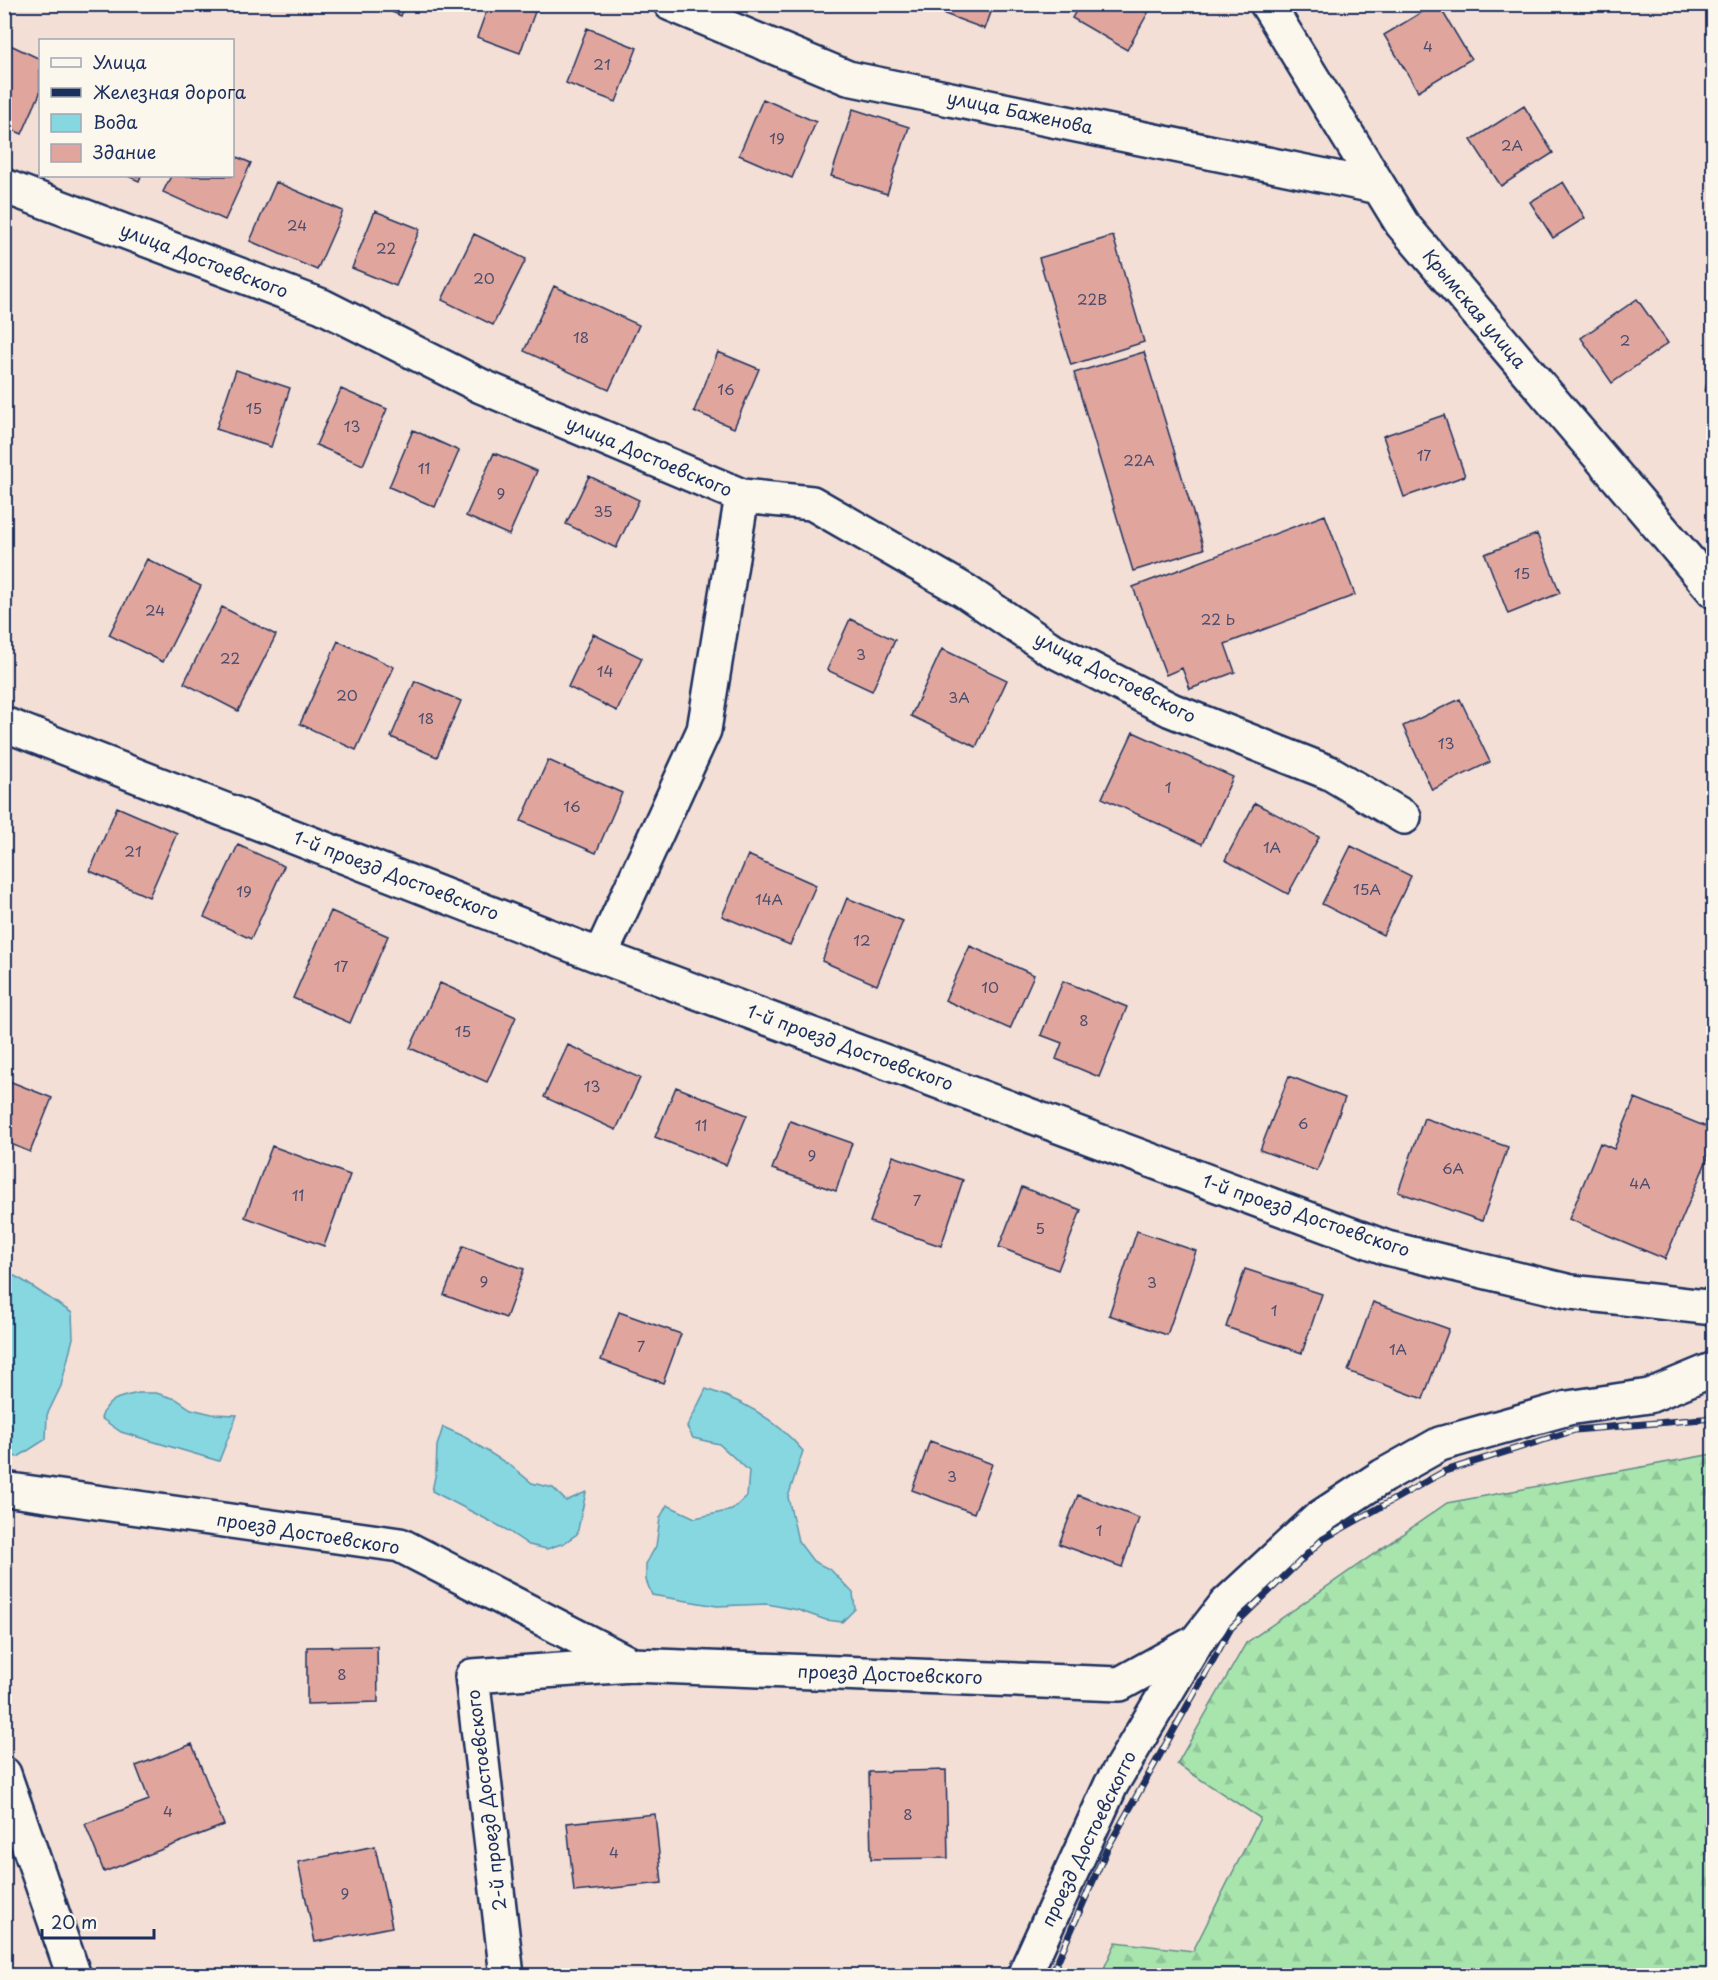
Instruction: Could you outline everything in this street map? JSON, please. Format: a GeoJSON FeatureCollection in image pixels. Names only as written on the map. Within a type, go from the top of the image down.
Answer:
{"type":"FeatureCollection","features":[{"type":"Feature","properties":{"kind":"street","name":"улица Баженова"},"geometry":{"type":"LineString","coordinates":[[671,4],[848,78],[1380,187]]}},
{"type":"Feature","properties":{"kind":"street","name":"Крымская улица"},"geometry":{"type":"LineString","coordinates":[[1267,4],[1402,224],[1713,591]]}},
{"type":"Feature","properties":{"kind":"street","name":"улица Достоевского"},"geometry":{"type":"LineString","coordinates":[[4,186],[322,306],[481,387],[742,496],[812,503],[965,591],[1049,648],[1171,710],[1330,773],[1404,817]]}},
{"type":"Feature","properties":{"kind":"street"},"geometry":{"type":"LineString","coordinates":[[600,956],[704,730],[742,496]]}},
{"type":"Feature","properties":{"kind":"street","name":"1-й проезд Достоевского"},"geometry":{"type":"LineString","coordinates":[[4,724],[600,956],[1387,1248],[1572,1292],[1713,1308]]}},
{"type":"Feature","properties":{"kind":"street","name":"проезд Достоевского"},"geometry":{"type":"LineString","coordinates":[[4,1489],[400,1545],[632,1665],[1120,1684],[1196,1642],[1226,1604],[1319,1518],[1383,1476],[1440,1444],[1568,1408],[1649,1396],[1713,1369]]}},
{"type":"Feature","properties":{"kind":"street","name":"проезд Достоевскогго"},"geometry":{"type":"LineString","coordinates":[[1024,1976],[1111,1785],[1196,1642]]}},
{"type":"Feature","properties":{"kind":"street","name":"2-й проезд Достоевского"},"geometry":{"type":"LineString","coordinates":[[507,1976],[472,1676],[632,1665]]}},
{"type":"Feature","properties":{"kind":"street"},"geometry":{"type":"LineString","coordinates":[[4,1774],[74,1976]]}},
{"type":"Feature","properties":{"kind":"green space"},"geometry":{"type":"Polygon","coordinates":[[[1713,1454],[1713,1975],[1101,1975],[1116,1942],[1193,1951],[1260,1818],[1177,1764],[1246,1643],[1447,1503],[1713,1454]]]}},
{"type":"Feature","properties":{"kind":"water"},"geometry":{"type":"Polygon","coordinates":[[[5,1271],[72,1313],[73,1338],[61,1386],[47,1415],[46,1439],[18,1457],[5,1455],[5,1271]]]}},
{"type":"Feature","properties":{"kind":"water"},"geometry":{"type":"Polygon","coordinates":[[[706,1389],[734,1399],[759,1413],[782,1430],[803,1451],[788,1497],[798,1541],[813,1561],[831,1570],[853,1593],[855,1609],[842,1622],[767,1604],[717,1606],[652,1595],[646,1580],[646,1564],[656,1546],[660,1518],[667,1505],[695,1518],[732,1510],[747,1496],[749,1471],[719,1444],[693,1438],[687,1427],[706,1389]]]}},
{"type":"Feature","properties":{"kind":"water"},"geometry":{"type":"Polygon","coordinates":[[[139,1393],[156,1393],[176,1399],[191,1409],[212,1414],[237,1415],[219,1461],[121,1432],[101,1418],[111,1402],[139,1393]]]}},
{"type":"Feature","properties":{"kind":"water"},"geometry":{"type":"Polygon","coordinates":[[[443,1427],[463,1436],[511,1466],[532,1483],[553,1488],[566,1501],[586,1492],[577,1534],[564,1543],[547,1549],[529,1545],[505,1529],[432,1491],[436,1472],[437,1446],[443,1427]]]}},
{"type":"Feature","properties":{"kind":"building"},"geometry":{"type":"Polygon","coordinates":[[[374,4],[405,4],[401,16],[374,4]]]}},
{"type":"Feature","properties":{"kind":"building"},"geometry":{"type":"Polygon","coordinates":[[[489,4],[523,4],[536,9],[520,53],[477,37],[489,4]]]}},
{"type":"Feature","properties":{"kind":"building"},"geometry":{"type":"Polygon","coordinates":[[[936,4],[994,4],[985,29],[934,10],[936,4]]]}},
{"type":"Feature","properties":{"kind":"building"},"geometry":{"type":"Polygon","coordinates":[[[1080,4],[1153,4],[1127,50],[1072,18],[1080,4]]]}},
{"type":"Feature","properties":{"kind":"building"},"geometry":{"type":"Polygon","coordinates":[[[1438,4],[1471,59],[1418,91],[1384,35],[1438,4]]]}},
{"type":"Feature","properties":{"kind":"building"},"geometry":{"type":"Polygon","coordinates":[[[587,28],[637,48],[616,102],[566,83],[587,28]]]}},
{"type":"Feature","properties":{"kind":"building"},"geometry":{"type":"Polygon","coordinates":[[[4,42],[39,59],[39,95],[22,134],[4,126],[4,42]]]}},
{"type":"Feature","properties":{"kind":"building"},"geometry":{"type":"Polygon","coordinates":[[[763,99],[816,122],[792,178],[739,155],[763,99]]]}},
{"type":"Feature","properties":{"kind":"building"},"geometry":{"type":"Polygon","coordinates":[[[1524,106],[1553,153],[1501,186],[1471,140],[1524,106]]]}},
{"type":"Feature","properties":{"kind":"building"},"geometry":{"type":"Polygon","coordinates":[[[853,109],[909,127],[887,194],[831,176],[853,109]]]}},
{"type":"Feature","properties":{"kind":"building"},"geometry":{"type":"Polygon","coordinates":[[[234,156],[251,163],[225,220],[163,192],[170,177],[234,177],[234,156]]]}},
{"type":"Feature","properties":{"kind":"building"},"geometry":{"type":"Polygon","coordinates":[[[276,182],[343,211],[317,270],[250,241],[276,182]]]}},
{"type":"Feature","properties":{"kind":"building"},"geometry":{"type":"Polygon","coordinates":[[[1563,182],[1585,218],[1553,238],[1530,202],[1563,182]]]}},
{"type":"Feature","properties":{"kind":"building"},"geometry":{"type":"Polygon","coordinates":[[[375,211],[420,229],[396,286],[352,268],[375,211]]]}},
{"type":"Feature","properties":{"kind":"building"},"geometry":{"type":"Polygon","coordinates":[[[474,234],[526,259],[493,325],[442,300],[474,234]]]}},
{"type":"Feature","properties":{"kind":"building"},"geometry":{"type":"Polygon","coordinates":[[[1113,236],[1144,342],[1071,365],[1039,258],[1113,236]]]}},
{"type":"Feature","properties":{"kind":"building"},"geometry":{"type":"Polygon","coordinates":[[[554,286],[639,325],[609,390],[524,351],[554,286]]]}},
{"type":"Feature","properties":{"kind":"building"},"geometry":{"type":"Polygon","coordinates":[[[1637,299],[1668,343],[1612,383],[1581,338],[1637,299]]]}},
{"type":"Feature","properties":{"kind":"building"},"geometry":{"type":"Polygon","coordinates":[[[1714,351],[1714,394],[1705,392],[1714,351]]]}},
{"type":"Feature","properties":{"kind":"building"},"geometry":{"type":"Polygon","coordinates":[[[718,352],[759,369],[734,428],[694,411],[718,352]]]}},
{"type":"Feature","properties":{"kind":"building"},"geometry":{"type":"Polygon","coordinates":[[[1144,352],[1204,549],[1133,571],[1074,373],[1144,352]]]}},
{"type":"Feature","properties":{"kind":"building"},"geometry":{"type":"Polygon","coordinates":[[[236,370],[290,388],[271,447],[216,429],[236,370]]]}},
{"type":"Feature","properties":{"kind":"building"},"geometry":{"type":"Polygon","coordinates":[[[341,389],[387,409],[363,465],[316,445],[341,389]]]}},
{"type":"Feature","properties":{"kind":"building"},"geometry":{"type":"Polygon","coordinates":[[[1444,415],[1465,476],[1404,497],[1383,436],[1444,415]]]}},
{"type":"Feature","properties":{"kind":"building"},"geometry":{"type":"Polygon","coordinates":[[[413,430],[459,451],[435,507],[389,487],[413,430]]]}},
{"type":"Feature","properties":{"kind":"building"},"geometry":{"type":"Polygon","coordinates":[[[494,453],[537,471],[509,535],[466,516],[494,453]]]}},
{"type":"Feature","properties":{"kind":"building"},"geometry":{"type":"Polygon","coordinates":[[[589,476],[639,500],[616,548],[566,524],[589,476]]]}},
{"type":"Feature","properties":{"kind":"building"},"geometry":{"type":"Polygon","coordinates":[[[1325,515],[1355,595],[1225,644],[1235,672],[1190,689],[1182,668],[1166,675],[1133,587],[1325,515]]]}},
{"type":"Feature","properties":{"kind":"building"},"geometry":{"type":"Polygon","coordinates":[[[1537,534],[1560,593],[1508,614],[1485,554],[1537,534]]]}},
{"type":"Feature","properties":{"kind":"building"},"geometry":{"type":"Polygon","coordinates":[[[147,559],[201,586],[163,662],[109,635],[147,559]]]}},
{"type":"Feature","properties":{"kind":"building"},"geometry":{"type":"Polygon","coordinates":[[[222,607],[276,635],[238,711],[184,683],[222,607]]]}},
{"type":"Feature","properties":{"kind":"building"},"geometry":{"type":"Polygon","coordinates":[[[850,619],[895,640],[872,691],[827,670],[850,619]]]}},
{"type":"Feature","properties":{"kind":"building"},"geometry":{"type":"Polygon","coordinates":[[[593,634],[642,658],[617,711],[568,687],[593,634]]]}},
{"type":"Feature","properties":{"kind":"building"},"geometry":{"type":"Polygon","coordinates":[[[338,641],[394,667],[356,750],[300,724],[338,641]]]}},
{"type":"Feature","properties":{"kind":"building"},"geometry":{"type":"Polygon","coordinates":[[[942,649],[1007,680],[976,747],[911,716],[942,649]]]}},
{"type":"Feature","properties":{"kind":"building"},"geometry":{"type":"Polygon","coordinates":[[[415,681],[461,701],[437,757],[391,737],[415,681]]]}},
{"type":"Feature","properties":{"kind":"building"},"geometry":{"type":"Polygon","coordinates":[[[1460,699],[1490,762],[1432,790],[1403,726],[1460,699]]]}},
{"type":"Feature","properties":{"kind":"building"},"geometry":{"type":"Polygon","coordinates":[[[1133,732],[1233,777],[1202,844],[1102,798],[1133,732]]]}},
{"type":"Feature","properties":{"kind":"building"},"geometry":{"type":"Polygon","coordinates":[[[548,760],[622,793],[596,853],[521,821],[548,760]]]}},
{"type":"Feature","properties":{"kind":"building"},"geometry":{"type":"Polygon","coordinates":[[[1255,803],[1319,837],[1288,894],[1225,860],[1255,803]]]}},
{"type":"Feature","properties":{"kind":"building"},"geometry":{"type":"Polygon","coordinates":[[[117,807],[177,833],[149,897],[90,871],[117,807]]]}},
{"type":"Feature","properties":{"kind":"building"},"geometry":{"type":"Polygon","coordinates":[[[238,845],[284,866],[251,939],[204,917],[238,845]]]}},
{"type":"Feature","properties":{"kind":"building"},"geometry":{"type":"Polygon","coordinates":[[[1351,846],[1411,876],[1383,935],[1322,904],[1351,846]]]}},
{"type":"Feature","properties":{"kind":"building"},"geometry":{"type":"Polygon","coordinates":[[[748,855],[816,885],[790,945],[722,916],[748,855]]]}},
{"type":"Feature","properties":{"kind":"building"},"geometry":{"type":"Polygon","coordinates":[[[847,898],[903,921],[877,985],[822,961],[847,898]]]}},
{"type":"Feature","properties":{"kind":"building"},"geometry":{"type":"Polygon","coordinates":[[[331,911],[388,936],[350,1023],[293,998],[331,911]]]}},
{"type":"Feature","properties":{"kind":"building"},"geometry":{"type":"Polygon","coordinates":[[[970,946],[1034,975],[1010,1029],[945,1000],[970,946]]]}},
{"type":"Feature","properties":{"kind":"building"},"geometry":{"type":"Polygon","coordinates":[[[1063,981],[1127,1007],[1099,1077],[1056,1059],[1062,1043],[1041,1035],[1063,981]]]}},
{"type":"Feature","properties":{"kind":"building"},"geometry":{"type":"Polygon","coordinates":[[[440,983],[516,1017],[487,1082],[410,1048],[440,983]]]}},
{"type":"Feature","properties":{"kind":"building"},"geometry":{"type":"Polygon","coordinates":[[[568,1045],[640,1078],[616,1130],[544,1097],[568,1045]]]}},
{"type":"Feature","properties":{"kind":"building"},"geometry":{"type":"Polygon","coordinates":[[[1289,1076],[1345,1098],[1317,1171],[1260,1150],[1289,1076]]]}},
{"type":"Feature","properties":{"kind":"building"},"geometry":{"type":"Polygon","coordinates":[[[4,1079],[52,1098],[30,1152],[4,1141],[4,1079]]]}},
{"type":"Feature","properties":{"kind":"building"},"geometry":{"type":"Polygon","coordinates":[[[676,1087],[747,1115],[726,1165],[655,1137],[676,1087]]]}},
{"type":"Feature","properties":{"kind":"building"},"geometry":{"type":"Polygon","coordinates":[[[1635,1098],[1714,1130],[1714,1143],[1665,1259],[1569,1219],[1600,1143],[1614,1149],[1635,1098]]]}},
{"type":"Feature","properties":{"kind":"building"},"geometry":{"type":"Polygon","coordinates":[[[1424,1118],[1508,1147],[1482,1221],[1398,1192],[1424,1118]]]}},
{"type":"Feature","properties":{"kind":"building"},"geometry":{"type":"Polygon","coordinates":[[[790,1121],[852,1143],[836,1191],[772,1169],[790,1121]]]}},
{"type":"Feature","properties":{"kind":"building"},"geometry":{"type":"Polygon","coordinates":[[[272,1146],[350,1175],[324,1246],[245,1217],[272,1146]]]}},
{"type":"Feature","properties":{"kind":"building"},"geometry":{"type":"Polygon","coordinates":[[[893,1156],[963,1180],[941,1246],[870,1222],[893,1156]]]}},
{"type":"Feature","properties":{"kind":"building"},"geometry":{"type":"Polygon","coordinates":[[[1022,1187],[1081,1210],[1058,1270],[999,1247],[1022,1187]]]}},
{"type":"Feature","properties":{"kind":"building"},"geometry":{"type":"Polygon","coordinates":[[[1137,1231],[1196,1251],[1167,1335],[1109,1315],[1137,1231]]]}},
{"type":"Feature","properties":{"kind":"building"},"geometry":{"type":"Polygon","coordinates":[[[463,1246],[524,1269],[506,1318],[444,1295],[463,1246]]]}},
{"type":"Feature","properties":{"kind":"building"},"geometry":{"type":"Polygon","coordinates":[[[1245,1269],[1322,1294],[1302,1353],[1226,1327],[1245,1269]]]}},
{"type":"Feature","properties":{"kind":"building"},"geometry":{"type":"Polygon","coordinates":[[[1373,1302],[1449,1329],[1423,1399],[1348,1371],[1373,1302]]]}},
{"type":"Feature","properties":{"kind":"building"},"geometry":{"type":"Polygon","coordinates":[[[619,1312],[681,1334],[663,1383],[601,1360],[619,1312]]]}},
{"type":"Feature","properties":{"kind":"building"},"geometry":{"type":"Polygon","coordinates":[[[930,1441],[992,1464],[974,1513],[912,1490],[930,1441]]]}},
{"type":"Feature","properties":{"kind":"building"},"geometry":{"type":"Polygon","coordinates":[[[1078,1495],[1139,1518],[1122,1567],[1059,1544],[1078,1495]]]}},
{"type":"Feature","properties":{"kind":"building"},"geometry":{"type":"Polygon","coordinates":[[[377,1646],[378,1702],[307,1704],[307,1647],[377,1646]]]}},
{"type":"Feature","properties":{"kind":"building"},"geometry":{"type":"Polygon","coordinates":[[[192,1744],[224,1825],[104,1872],[85,1824],[149,1800],[136,1766],[192,1744]]]}},
{"type":"Feature","properties":{"kind":"building"},"geometry":{"type":"Polygon","coordinates":[[[946,1770],[948,1858],[871,1859],[869,1772],[946,1770]]]}},
{"type":"Feature","properties":{"kind":"building"},"geometry":{"type":"Polygon","coordinates":[[[655,1814],[662,1883],[574,1892],[567,1823],[655,1814]]]}},
{"type":"Feature","properties":{"kind":"building"},"geometry":{"type":"Polygon","coordinates":[[[375,1846],[392,1927],[315,1942],[298,1862],[375,1846]]]}},
{"type":"Feature","properties":{"kind":"railway"},"geometry":{"type":"LineString","coordinates":[[1051,1976],[1107,1849],[1231,1628],[1323,1539],[1445,1471],[1575,1430],[1714,1418]]}}]}
